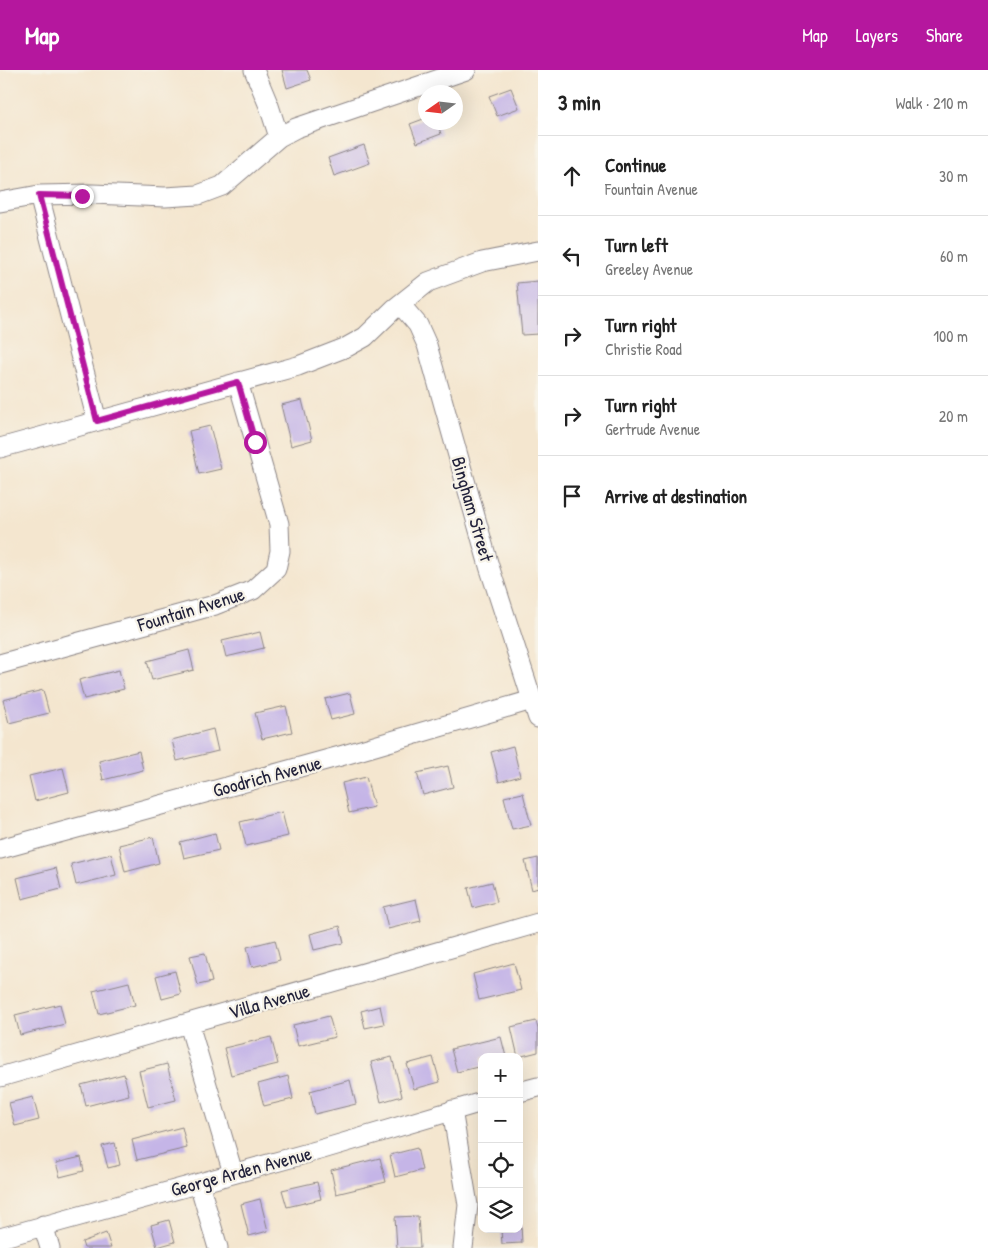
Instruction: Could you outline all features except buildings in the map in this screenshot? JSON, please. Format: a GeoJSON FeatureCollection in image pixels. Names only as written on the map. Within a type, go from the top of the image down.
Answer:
{"type":"FeatureCollection","features":[{"type":"Feature","properties":{"kind":"street"},"geometry":{"type":"LineString","coordinates":[[254,70],[270,106],[279,137]]}},
{"type":"Feature","properties":{"kind":"street"},"geometry":{"type":"LineString","coordinates":[[0,202],[39,195],[198,195],[222,186],[279,137],[296,128],[431,76],[466,70]]}},
{"type":"Feature","properties":{"kind":"street"},"geometry":{"type":"LineString","coordinates":[[39,195],[97,421]]}},
{"type":"Feature","properties":{"kind":"street"},"geometry":{"type":"LineString","coordinates":[[0,448],[298,366],[347,348],[365,337],[400,304],[428,282],[482,262],[538,251]]}},
{"type":"Feature","properties":{"kind":"street","name":"Bingham Street"},"geometry":{"type":"LineString","coordinates":[[400,304],[418,325],[427,345],[489,566],[538,718]]}},
{"type":"Feature","properties":{"kind":"street","name":"Fountain Avenue"},"geometry":{"type":"LineString","coordinates":[[0,664],[214,605],[253,590],[276,569],[280,551],[279,524],[238,382]]}},
{"type":"Feature","properties":{"kind":"street","name":"Goodrich Avenue"},"geometry":{"type":"LineString","coordinates":[[0,849],[532,700]]}},
{"type":"Feature","properties":{"kind":"street","name":"Villa Avenue"},"geometry":{"type":"LineString","coordinates":[[0,1077],[538,923]]}},
{"type":"Feature","properties":{"kind":"street"},"geometry":{"type":"LineString","coordinates":[[189,1024],[233,1173]]}},
{"type":"Feature","properties":{"kind":"street"},"geometry":{"type":"LineString","coordinates":[[523,1091],[538,1087]]}},
{"type":"Feature","properties":{"kind":"street","name":"George Arden Avenue"},"geometry":{"type":"LineString","coordinates":[[0,1238],[323,1149],[478,1103]]}},
{"type":"Feature","properties":{"kind":"street"},"geometry":{"type":"LineString","coordinates":[[452,1110],[468,1205],[463,1248]]}},
{"type":"Feature","properties":{"kind":"street"},"geometry":{"type":"LineString","coordinates":[[200,1183],[218,1248]]}},
{"type":"Feature","properties":{"kind":"street"},"geometry":{"type":"LineString","coordinates":[[43,1225],[50,1248]]}},
{"type":"Feature","properties":{"kind":"route"},"geometry":{"type":"LineString","coordinates":[[82,196],[39,195],[97,421],[238,382],[255,442]]}}]}
